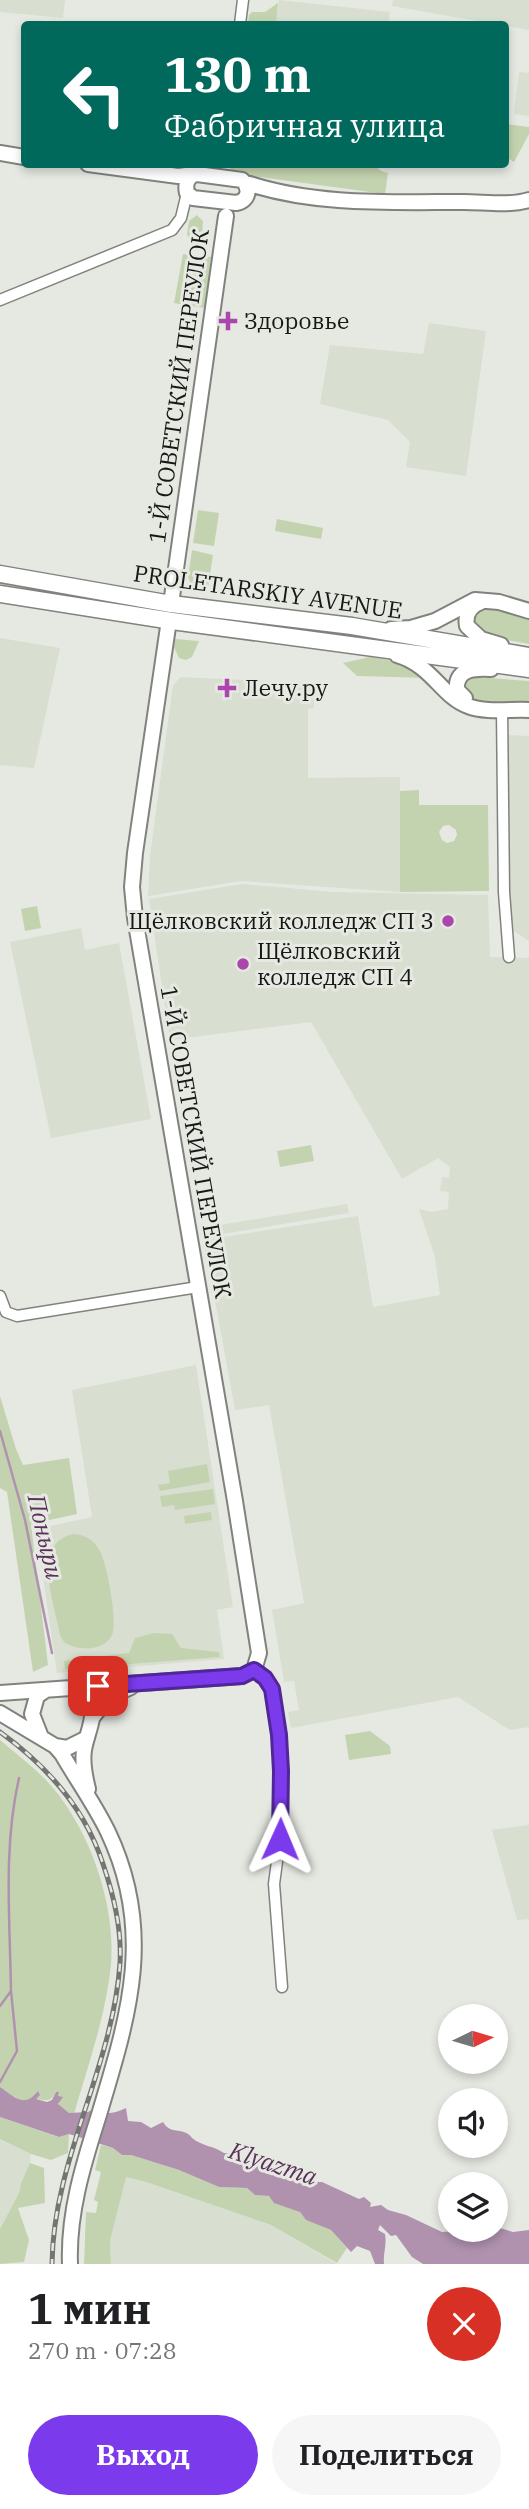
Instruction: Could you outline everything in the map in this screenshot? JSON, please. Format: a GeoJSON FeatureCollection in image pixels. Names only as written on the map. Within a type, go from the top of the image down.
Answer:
{"type":"FeatureCollection","features":[{"type":"Feature","properties":{"kind":"main road","name":"PROLETARSKIY AVENUE"},"geometry":{"type":"LineString","coordinates":[[0,574],[170,612],[375,649],[414,652],[529,670]]}},
{"type":"Feature","properties":{"kind":"main road"},"geometry":{"type":"LineString","coordinates":[[51,603],[57,601],[60,595],[54,584]]}},
{"type":"Feature","properties":{"kind":"main road","name":"PROLETARSKIY AVENUE"},"geometry":{"type":"LineString","coordinates":[[0,594],[51,603],[376,630],[529,654]]}},
{"type":"Feature","properties":{"kind":"street"},"geometry":{"type":"LineString","coordinates":[[240,21],[243,0]]}},
{"type":"Feature","properties":{"kind":"street"},"geometry":{"type":"LineString","coordinates":[[0,153],[21,156]]}},
{"type":"Feature","properties":{"kind":"street"},"geometry":{"type":"LineString","coordinates":[[118,168],[178,176],[224,172],[267,190],[374,201],[529,200]]}},
{"type":"Feature","properties":{"kind":"street"},"geometry":{"type":"LineString","coordinates":[[0,300],[172,230],[181,218],[188,196],[188,179],[197,174]]}},
{"type":"Feature","properties":{"kind":"street"},"geometry":{"type":"LineString","coordinates":[[178,176],[188,196]]}},
{"type":"Feature","properties":{"kind":"street"},"geometry":{"type":"LineString","coordinates":[[242,201],[247,190],[244,182]]}},
{"type":"Feature","properties":{"kind":"street"},"geometry":{"type":"LineString","coordinates":[[217,201],[226,216],[242,201],[267,190]]}},
{"type":"Feature","properties":{"kind":"street"},"geometry":{"type":"LineString","coordinates":[[188,196],[217,201],[242,201]]}},
{"type":"Feature","properties":{"kind":"street","name":"1-Й СОВЕТСКИЙ ПЕРЕУЛОК"},"geometry":{"type":"LineString","coordinates":[[226,216],[132,887],[135,918],[257,1642],[258,1653],[254,1670]]}},
{"type":"Feature","properties":{"kind":"street"},"geometry":{"type":"LineString","coordinates":[[376,630],[424,625],[469,602],[487,600],[529,611]]}},
{"type":"Feature","properties":{"kind":"street"},"geometry":{"type":"LineString","coordinates":[[487,600],[470,610],[466,618],[469,629],[489,642],[529,654]]}},
{"type":"Feature","properties":{"kind":"street"},"geometry":{"type":"LineString","coordinates":[[375,649],[417,663],[464,704],[495,709],[529,710]]}},
{"type":"Feature","properties":{"kind":"street"},"geometry":{"type":"LineString","coordinates":[[495,709],[460,694],[456,686],[460,675],[468,670],[485,668],[529,670]]}},
{"type":"Feature","properties":{"kind":"street"},"geometry":{"type":"LineString","coordinates":[[495,709],[509,957]]}},
{"type":"Feature","properties":{"kind":"street"},"geometry":{"type":"LineString","coordinates":[[0,1298],[6,1312],[17,1316],[198,1287]]}},
{"type":"Feature","properties":{"kind":"street"},"geometry":{"type":"LineString","coordinates":[[0,1693],[242,1676],[254,1670],[265,1678],[272,1689],[281,1771],[280,1839],[274,1884],[282,1987]]}},
{"type":"Feature","properties":{"kind":"street"},"geometry":{"type":"LineString","coordinates":[[92,1718],[116,1692],[142,1683]]}},
{"type":"Feature","properties":{"kind":"street"},"geometry":{"type":"LineString","coordinates":[[72,1688],[90,1698],[93,1707],[84,1752],[84,1772],[91,1803]]}},
{"type":"Feature","properties":{"kind":"street"},"geometry":{"type":"LineString","coordinates":[[42,1738],[32,1714],[37,1696],[50,1689]]}},
{"type":"Feature","properties":{"kind":"street"},"geometry":{"type":"LineString","coordinates":[[0,1713],[55,1746],[67,1748],[87,1738]]}},
{"type":"Feature","properties":{"kind":"street"},"geometry":{"type":"LineString","coordinates":[[55,1746],[108,1832],[130,1901],[134,1935],[134,1979],[130,2008],[83,2167],[74,2209],[70,2264]]}},
{"type":"Feature","properties":{"kind":"shaded area"},"geometry":{"type":"Polygon","coordinates":[[[0,0],[65,0],[63,18],[0,12],[0,0]]]}},
{"type":"Feature","properties":{"kind":"shaded area"},"geometry":{"type":"Polygon","coordinates":[[[279,0],[390,12],[388,21],[276,21],[279,0]]]}},
{"type":"Feature","properties":{"kind":"shaded area"},"geometry":{"type":"Polygon","coordinates":[[[393,0],[529,0],[529,30],[509,26],[509,21],[478,21],[392,6],[393,0]]]}},
{"type":"Feature","properties":{"kind":"shaded area"},"geometry":{"type":"Polygon","coordinates":[[[519,72],[529,73],[529,116],[514,114],[519,72]]]}},
{"type":"Feature","properties":{"kind":"shaded area"},"geometry":{"type":"Polygon","coordinates":[[[429,323],[486,331],[466,476],[406,467],[410,442],[388,420],[320,404],[330,345],[423,354],[429,323]]]}},
{"type":"Feature","properties":{"kind":"shaded area"},"geometry":{"type":"Polygon","coordinates":[[[0,638],[60,648],[34,768],[0,765],[0,638]]]}},
{"type":"Feature","properties":{"kind":"shaded area"},"geometry":{"type":"Polygon","coordinates":[[[181,677],[314,683],[314,708],[308,709],[308,778],[400,777],[400,892],[241,881],[148,896],[150,856],[173,685],[181,677]]]}},
{"type":"Feature","properties":{"kind":"shaded area"},"geometry":{"type":"Polygon","coordinates":[[[506,735],[529,736],[529,941],[509,928],[506,735]]]}},
{"type":"Feature","properties":{"kind":"shaded area"},"geometry":{"type":"Polygon","coordinates":[[[242,884],[334,892],[488,895],[490,957],[529,958],[529,1727],[510,1730],[458,1697],[291,1728],[288,1712],[299,1710],[294,1681],[284,1682],[272,1610],[304,1603],[269,1405],[235,1410],[204,1240],[358,1216],[373,1307],[440,1295],[435,1257],[419,1209],[432,1212],[448,1209],[449,1192],[440,1191],[442,1177],[449,1178],[450,1167],[438,1158],[402,1179],[311,1022],[170,1040],[149,899],[242,884]]]}},
{"type":"Feature","properties":{"kind":"shaded area"},"geometry":{"type":"Polygon","coordinates":[[[81,928],[85,950],[119,943],[151,1119],[51,1138],[10,942],[81,928]]]}},
{"type":"Feature","properties":{"kind":"shaded area"},"geometry":{"type":"Polygon","coordinates":[[[347,1204],[349,1213],[210,1236],[208,1227],[347,1204]]]}},
{"type":"Feature","properties":{"kind":"shaded area"},"geometry":{"type":"Polygon","coordinates":[[[196,1365],[233,1607],[217,1610],[224,1659],[57,1673],[36,1529],[92,1517],[72,1390],[196,1365]]]}},
{"type":"Feature","properties":{"kind":"shaded area"},"geometry":{"type":"Polygon","coordinates":[[[529,1825],[529,1919],[517,1920],[492,1830],[529,1825]]]}},
{"type":"Feature","properties":{"kind":"shaded area"},"geometry":{"type":"Polygon","coordinates":[[[0,2087],[23,2100],[33,2097],[38,2091],[40,2095],[36,2099],[47,2102],[59,2092],[58,2096],[63,2097],[58,2104],[69,2113],[88,2112],[95,2108],[111,2113],[126,2108],[128,2121],[141,2122],[151,2128],[163,2122],[169,2128],[185,2132],[196,2141],[224,2153],[239,2154],[251,2162],[284,2172],[310,2176],[313,2182],[322,2182],[359,2199],[364,2197],[371,2203],[370,2207],[381,2205],[406,2215],[438,2230],[438,2242],[508,2242],[508,2230],[529,2230],[529,2264],[423,2264],[412,2257],[396,2235],[391,2236],[380,2225],[378,2230],[385,2234],[384,2264],[375,2264],[370,2251],[357,2246],[351,2252],[331,2230],[306,2220],[300,2212],[274,2203],[269,2196],[255,2195],[247,2188],[219,2187],[179,2170],[131,2155],[122,2155],[113,2148],[69,2134],[59,2137],[0,2117],[0,2087]]]}},
{"type":"Feature","properties":{"kind":"shaded area"},"geometry":{"type":"Polygon","coordinates":[[[0,2139],[31,2154],[19,2193],[0,2229],[0,2139]]]}},
{"type":"Feature","properties":{"kind":"shaded area"},"geometry":{"type":"Polygon","coordinates":[[[125,2177],[271,2225],[337,2264],[111,2264],[110,2241],[125,2177]]]}},
{"type":"Feature","properties":{"kind":"green space"},"geometry":{"type":"Polygon","coordinates":[[[278,3],[276,21],[248,21],[252,12],[265,12],[278,3]]]}},
{"type":"Feature","properties":{"kind":"green space"},"geometry":{"type":"Polygon","coordinates":[[[509,124],[529,127],[529,134],[514,162],[509,159],[509,124]]]}},
{"type":"Feature","properties":{"kind":"green space"},"geometry":{"type":"Polygon","coordinates":[[[231,168],[378,168],[388,173],[385,194],[230,173],[231,168]]]}},
{"type":"Feature","properties":{"kind":"green space"},"geometry":{"type":"Polygon","coordinates":[[[197,215],[203,221],[202,237],[193,242],[187,235],[189,221],[197,215]]]}},
{"type":"Feature","properties":{"kind":"green space"},"geometry":{"type":"Polygon","coordinates":[[[183,254],[211,257],[205,308],[174,303],[183,254]]]}},
{"type":"Feature","properties":{"kind":"green space"},"geometry":{"type":"Polygon","coordinates":[[[198,510],[219,513],[214,546],[193,543],[198,510]]]}},
{"type":"Feature","properties":{"kind":"green space"},"geometry":{"type":"Polygon","coordinates":[[[277,519],[323,528],[321,539],[275,531],[277,519]]]}},
{"type":"Feature","properties":{"kind":"green space"},"geometry":{"type":"Polygon","coordinates":[[[192,550],[213,555],[208,588],[192,587],[188,577],[192,550]]]}},
{"type":"Feature","properties":{"kind":"green space"},"geometry":{"type":"Polygon","coordinates":[[[484,606],[529,617],[529,644],[498,638],[477,628],[473,622],[476,612],[484,606]]]}},
{"type":"Feature","properties":{"kind":"green space"},"geometry":{"type":"Polygon","coordinates":[[[245,623],[282,625],[469,651],[468,654],[245,623]]]}},
{"type":"Feature","properties":{"kind":"green space"},"geometry":{"type":"Polygon","coordinates":[[[175,639],[199,641],[192,657],[186,660],[179,658],[174,647],[175,639]]]}},
{"type":"Feature","properties":{"kind":"green space"},"geometry":{"type":"Polygon","coordinates":[[[370,657],[406,663],[430,678],[357,676],[343,663],[370,657]]]}},
{"type":"Feature","properties":{"kind":"green space"},"geometry":{"type":"Polygon","coordinates":[[[476,677],[529,681],[529,703],[493,703],[475,699],[464,690],[467,681],[476,677]]]}},
{"type":"Feature","properties":{"kind":"green space"},"geometry":{"type":"Polygon","coordinates":[[[419,790],[419,805],[488,805],[489,891],[400,892],[400,791],[419,790]],[[449,825],[443,826],[439,832],[442,840],[447,843],[454,841],[456,830],[449,825]]]}},
{"type":"Feature","properties":{"kind":"green space"},"geometry":{"type":"Polygon","coordinates":[[[37,906],[41,928],[25,931],[21,909],[37,906]]]}},
{"type":"Feature","properties":{"kind":"green space"},"geometry":{"type":"Polygon","coordinates":[[[311,1145],[314,1161],[280,1167],[277,1151],[311,1145]]]}},
{"type":"Feature","properties":{"kind":"green space"},"geometry":{"type":"Polygon","coordinates":[[[0,1396],[23,1465],[69,1458],[77,1514],[31,1524],[48,1665],[33,1672],[7,1492],[0,1488],[0,1396]]]}},
{"type":"Feature","properties":{"kind":"green space"},"geometry":{"type":"Polygon","coordinates":[[[207,1464],[210,1482],[160,1491],[158,1485],[170,1483],[168,1471],[207,1464]]]}},
{"type":"Feature","properties":{"kind":"green space"},"geometry":{"type":"Polygon","coordinates":[[[213,1489],[215,1504],[175,1510],[174,1505],[162,1507],[160,1496],[213,1489]]]}},
{"type":"Feature","properties":{"kind":"green space"},"geometry":{"type":"Polygon","coordinates":[[[211,1512],[212,1520],[185,1524],[184,1516],[211,1512]]]}},
{"type":"Feature","properties":{"kind":"green space"},"geometry":{"type":"Polygon","coordinates":[[[74,1534],[89,1539],[98,1547],[106,1568],[114,1618],[113,1628],[108,1641],[97,1647],[76,1647],[64,1642],[60,1635],[51,1592],[49,1562],[53,1549],[61,1539],[74,1534]]]}},
{"type":"Feature","properties":{"kind":"green space"},"geometry":{"type":"Polygon","coordinates":[[[154,1633],[172,1634],[181,1648],[219,1652],[220,1657],[65,1669],[64,1661],[129,1653],[135,1638],[154,1633]]]}},
{"type":"Feature","properties":{"kind":"green space"},"geometry":{"type":"Polygon","coordinates":[[[370,1731],[390,1746],[391,1754],[349,1760],[345,1735],[370,1731]]]}},
{"type":"Feature","properties":{"kind":"green space"},"geometry":{"type":"Polygon","coordinates":[[[0,1740],[44,1778],[74,1817],[96,1865],[109,1915],[109,1983],[96,2040],[74,2114],[59,2106],[56,2092],[48,2100],[35,2099],[38,2092],[27,2100],[22,2100],[0,2087],[0,1740]]]}},
{"type":"Feature","properties":{"kind":"green space"},"geometry":{"type":"Polygon","coordinates":[[[0,2117],[58,2137],[69,2134],[68,2153],[51,2160],[0,2139],[0,2117]]]}},
{"type":"Feature","properties":{"kind":"green space"},"geometry":{"type":"Polygon","coordinates":[[[101,2145],[113,2148],[122,2155],[131,2155],[179,2170],[219,2187],[247,2188],[255,2195],[269,2196],[300,2212],[306,2220],[331,2230],[347,2248],[337,2263],[271,2225],[126,2177],[110,2241],[111,2264],[84,2264],[86,2212],[96,2213],[98,2202],[94,2200],[101,2172],[95,2170],[101,2145]]]}},
{"type":"Feature","properties":{"kind":"green space"},"geometry":{"type":"Polygon","coordinates":[[[30,2163],[44,2168],[45,2203],[18,2208],[29,2240],[24,2262],[0,2264],[0,2229],[19,2193],[30,2163]]]}},
{"type":"Feature","properties":{"kind":"waterway","name":"Поныри"},"geometry":{"type":"LineString","coordinates":[[0,1431],[25,1520],[52,1653]]}},
{"type":"Feature","properties":{"kind":"waterway","name":"Поныри"},"geometry":{"type":"LineString","coordinates":[[0,2006],[11,1991],[9,1857],[19,1778]]}},
{"type":"Feature","properties":{"kind":"waterway","name":"Поныри"},"geometry":{"type":"LineString","coordinates":[[0,2082],[17,2051],[11,1991]]}},
{"type":"Feature","properties":{"kind":"railway"},"geometry":{"type":"LineString","coordinates":[[0,1732],[48,1774],[86,1825],[107,1876],[120,1938],[115,2002],[107,2039],[62,2188],[55,2225],[52,2264]]}},
{"type":"Feature","properties":{"kind":"place","name":"Здоровье"},"geometry":{"type":"Point","coordinates":[228,321]}},
{"type":"Feature","properties":{"kind":"place","name":"Лечу.ру"},"geometry":{"type":"Point","coordinates":[227,688]}},
{"type":"Feature","properties":{"kind":"place","name":"Щёлковский колледж СП 3"},"geometry":{"type":"Point","coordinates":[448,921]}},
{"type":"Feature","properties":{"kind":"place","name":"Щёлковский колледж СП 4"},"geometry":{"type":"Point","coordinates":[243,964]}},
{"type":"Feature","properties":{"kind":"route"},"geometry":{"type":"LineString","coordinates":[[98,1686],[242,1676],[254,1670],[265,1678],[272,1689],[279,1735],[280,1839]]}},
{"type":"Feature","properties":{"kind":"water label","name":"Klyazma"},"geometry":{"type":"Point","coordinates":[273,2164]}}]}
